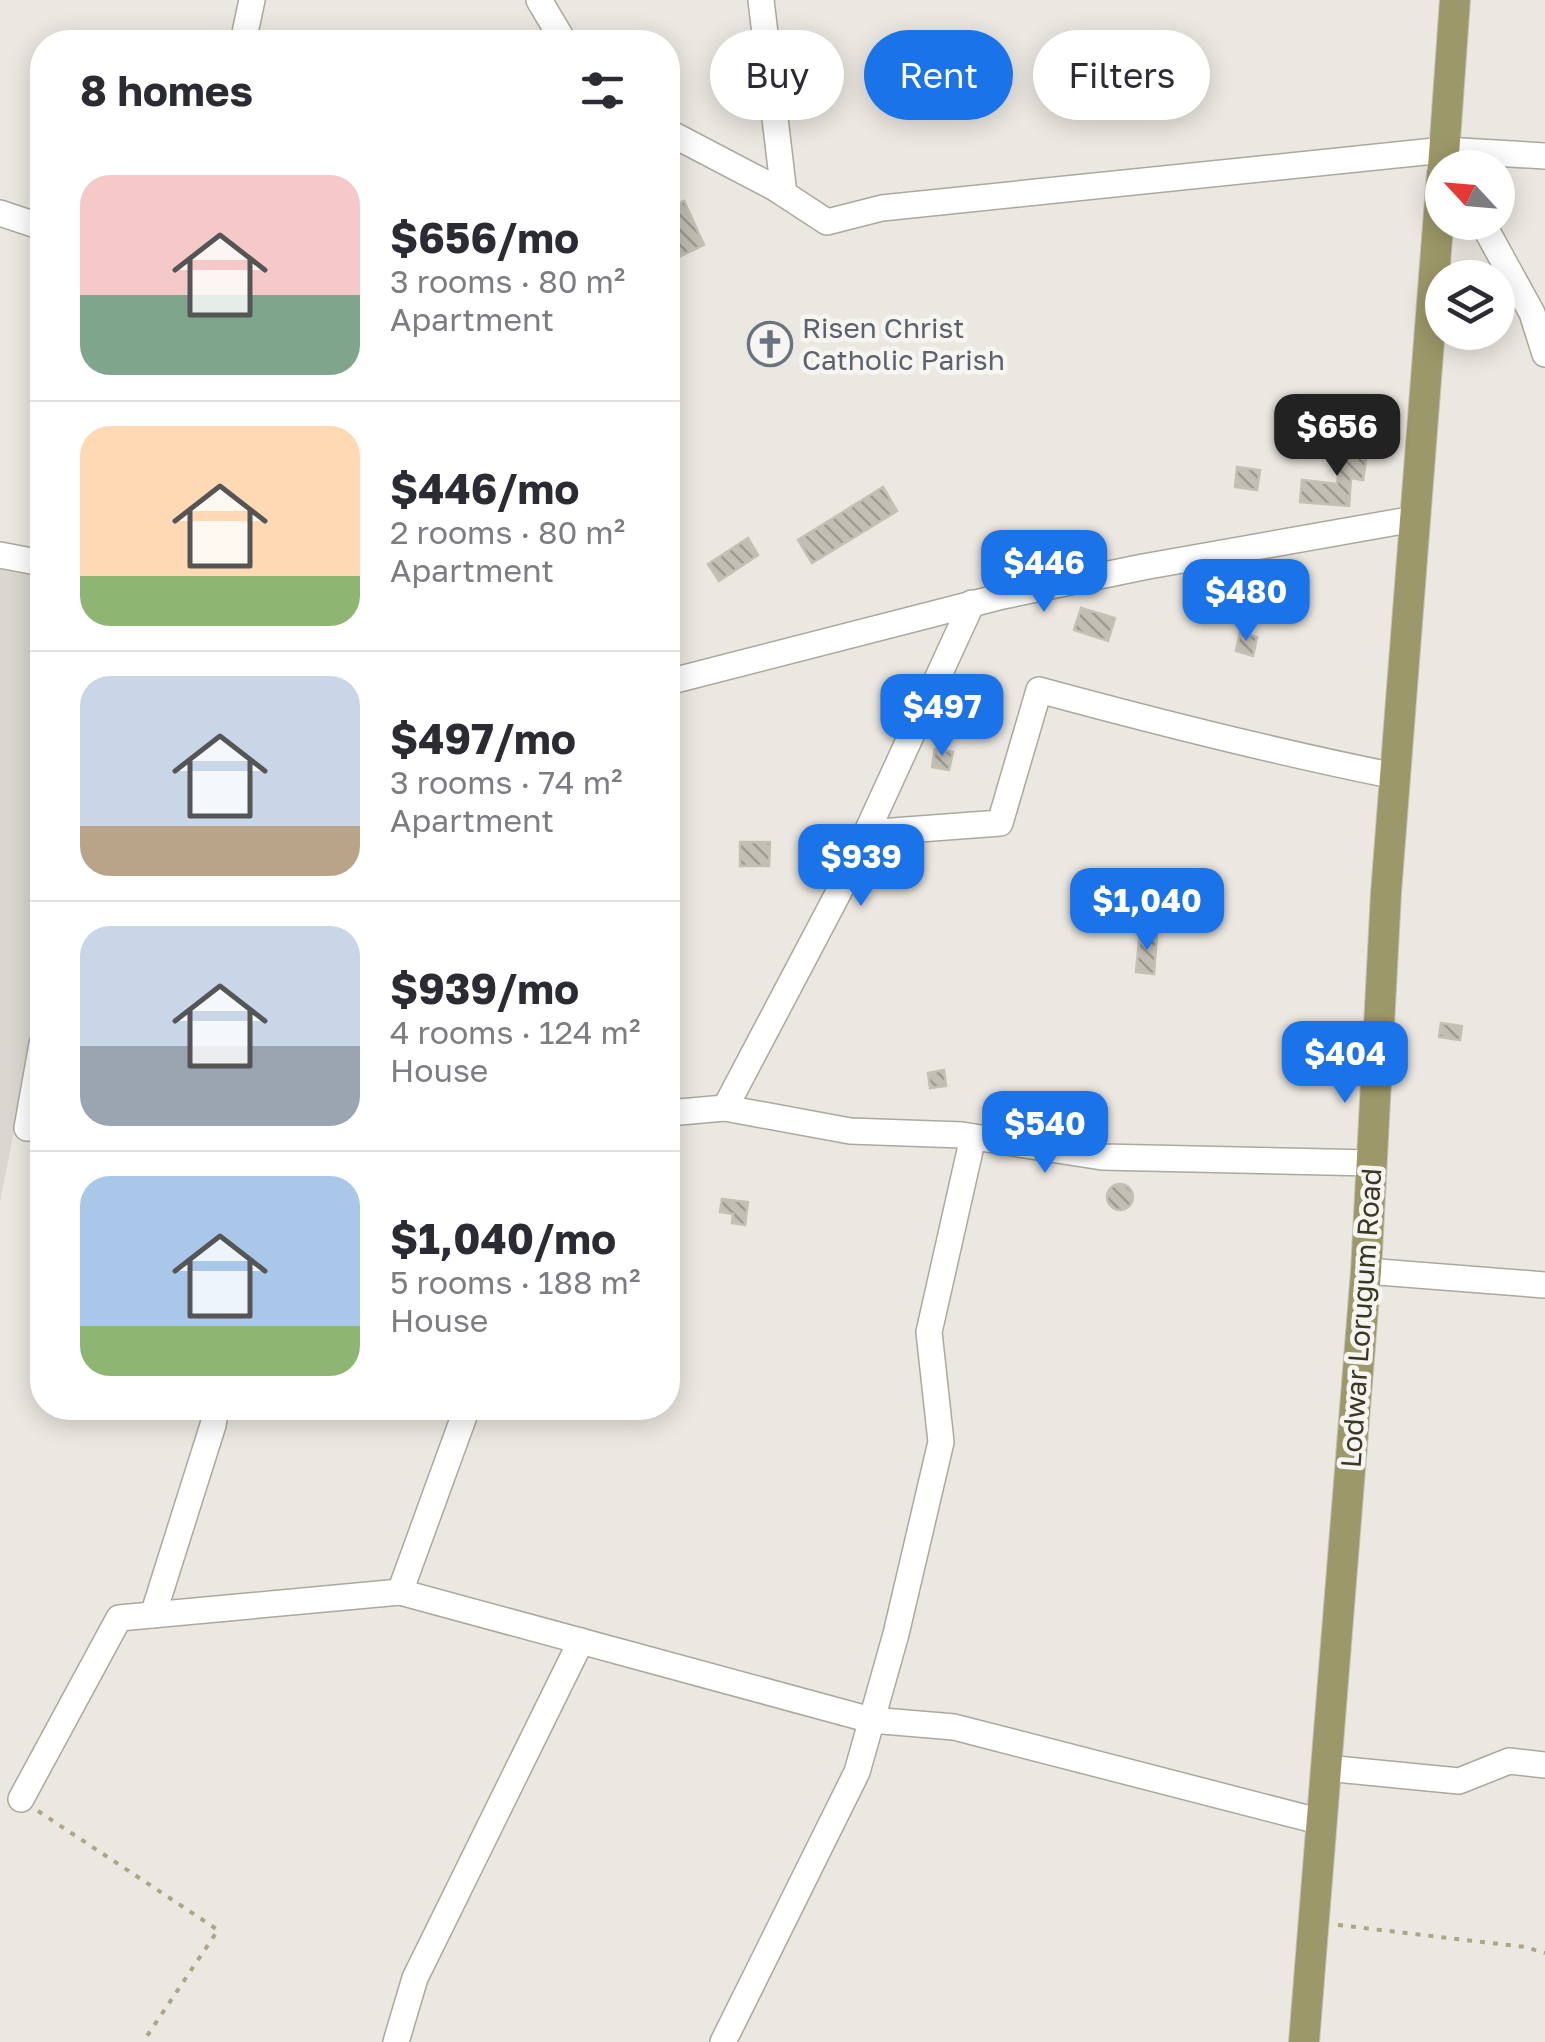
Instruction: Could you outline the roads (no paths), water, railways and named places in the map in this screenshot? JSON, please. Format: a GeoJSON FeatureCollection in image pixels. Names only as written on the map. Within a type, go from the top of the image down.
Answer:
{"type":"FeatureCollection","features":[{"type":"Feature","properties":{"kind":"main road","name":"Lodwar Lorugum Road"},"geometry":{"type":"LineString","coordinates":[[1447,150],[1455,0]]}},
{"type":"Feature","properties":{"kind":"main road","name":"Lodwar Lorugum Road"},"geometry":{"type":"LineString","coordinates":[[1304,2042],[1366,1272],[1414,519],[1439,240]]}},
{"type":"Feature","properties":{"kind":"street"},"geometry":{"type":"LineString","coordinates":[[246,30],[252,0]]}},
{"type":"Feature","properties":{"kind":"street"},"geometry":{"type":"LineString","coordinates":[[539,0],[557,30]]}},
{"type":"Feature","properties":{"kind":"street"},"geometry":{"type":"LineString","coordinates":[[761,0],[784,194]]}},
{"type":"Feature","properties":{"kind":"street"},"geometry":{"type":"LineString","coordinates":[[680,138],[784,194],[827,222],[882,208],[1425,167]]}},
{"type":"Feature","properties":{"kind":"street"},"geometry":{"type":"LineString","coordinates":[[1515,159],[1545,156]]}},
{"type":"Feature","properties":{"kind":"street"},"geometry":{"type":"LineString","coordinates":[[0,213],[30,223]]}},
{"type":"Feature","properties":{"kind":"street"},"geometry":{"type":"LineString","coordinates":[[1492,240],[1532,313],[1545,354]]}},
{"type":"Feature","properties":{"kind":"street"},"geometry":{"type":"LineString","coordinates":[[680,679],[972,603],[1143,566],[1414,519]]}},
{"type":"Feature","properties":{"kind":"street"},"geometry":{"type":"LineString","coordinates":[[0,555],[30,561]]}},
{"type":"Feature","properties":{"kind":"street"},"geometry":{"type":"LineString","coordinates":[[725,1108],[842,886],[972,603]]}},
{"type":"Feature","properties":{"kind":"street"},"geometry":{"type":"LineString","coordinates":[[866,834],[1000,823],[1039,690],[1291,755],[1395,776]]}},
{"type":"Feature","properties":{"kind":"street"},"geometry":{"type":"LineString","coordinates":[[680,1112],[725,1108],[850,1131],[973,1137],[1102,1157],[1372,1163]]}},
{"type":"Feature","properties":{"kind":"street"},"geometry":{"type":"LineString","coordinates":[[723,2042],[856,1772],[896,1634],[940,1442],[929,1332],[973,1137]]}},
{"type":"Feature","properties":{"kind":"street"},"geometry":{"type":"LineString","coordinates":[[1366,1272],[1545,1285]]}},
{"type":"Feature","properties":{"kind":"street"},"geometry":{"type":"LineString","coordinates":[[153,1615],[214,1420]]}},
{"type":"Feature","properties":{"kind":"street"},"geometry":{"type":"LineString","coordinates":[[400,1592],[464,1420]]}},
{"type":"Feature","properties":{"kind":"street"},"geometry":{"type":"LineString","coordinates":[[21,1800],[118,1618],[400,1592],[871,1720],[954,1727],[1322,1822]]}},
{"type":"Feature","properties":{"kind":"street"},"geometry":{"type":"LineString","coordinates":[[396,2042],[415,1978],[580,1641]]}},
{"type":"Feature","properties":{"kind":"street"},"geometry":{"type":"LineString","coordinates":[[1326,1768],[1459,1781],[1509,1761],[1545,1764]]}},
{"type":"Feature","properties":{"kind":"place","name":"Risen Christ Catholic Parish"},"geometry":{"type":"Point","coordinates":[770,344]}}]}
